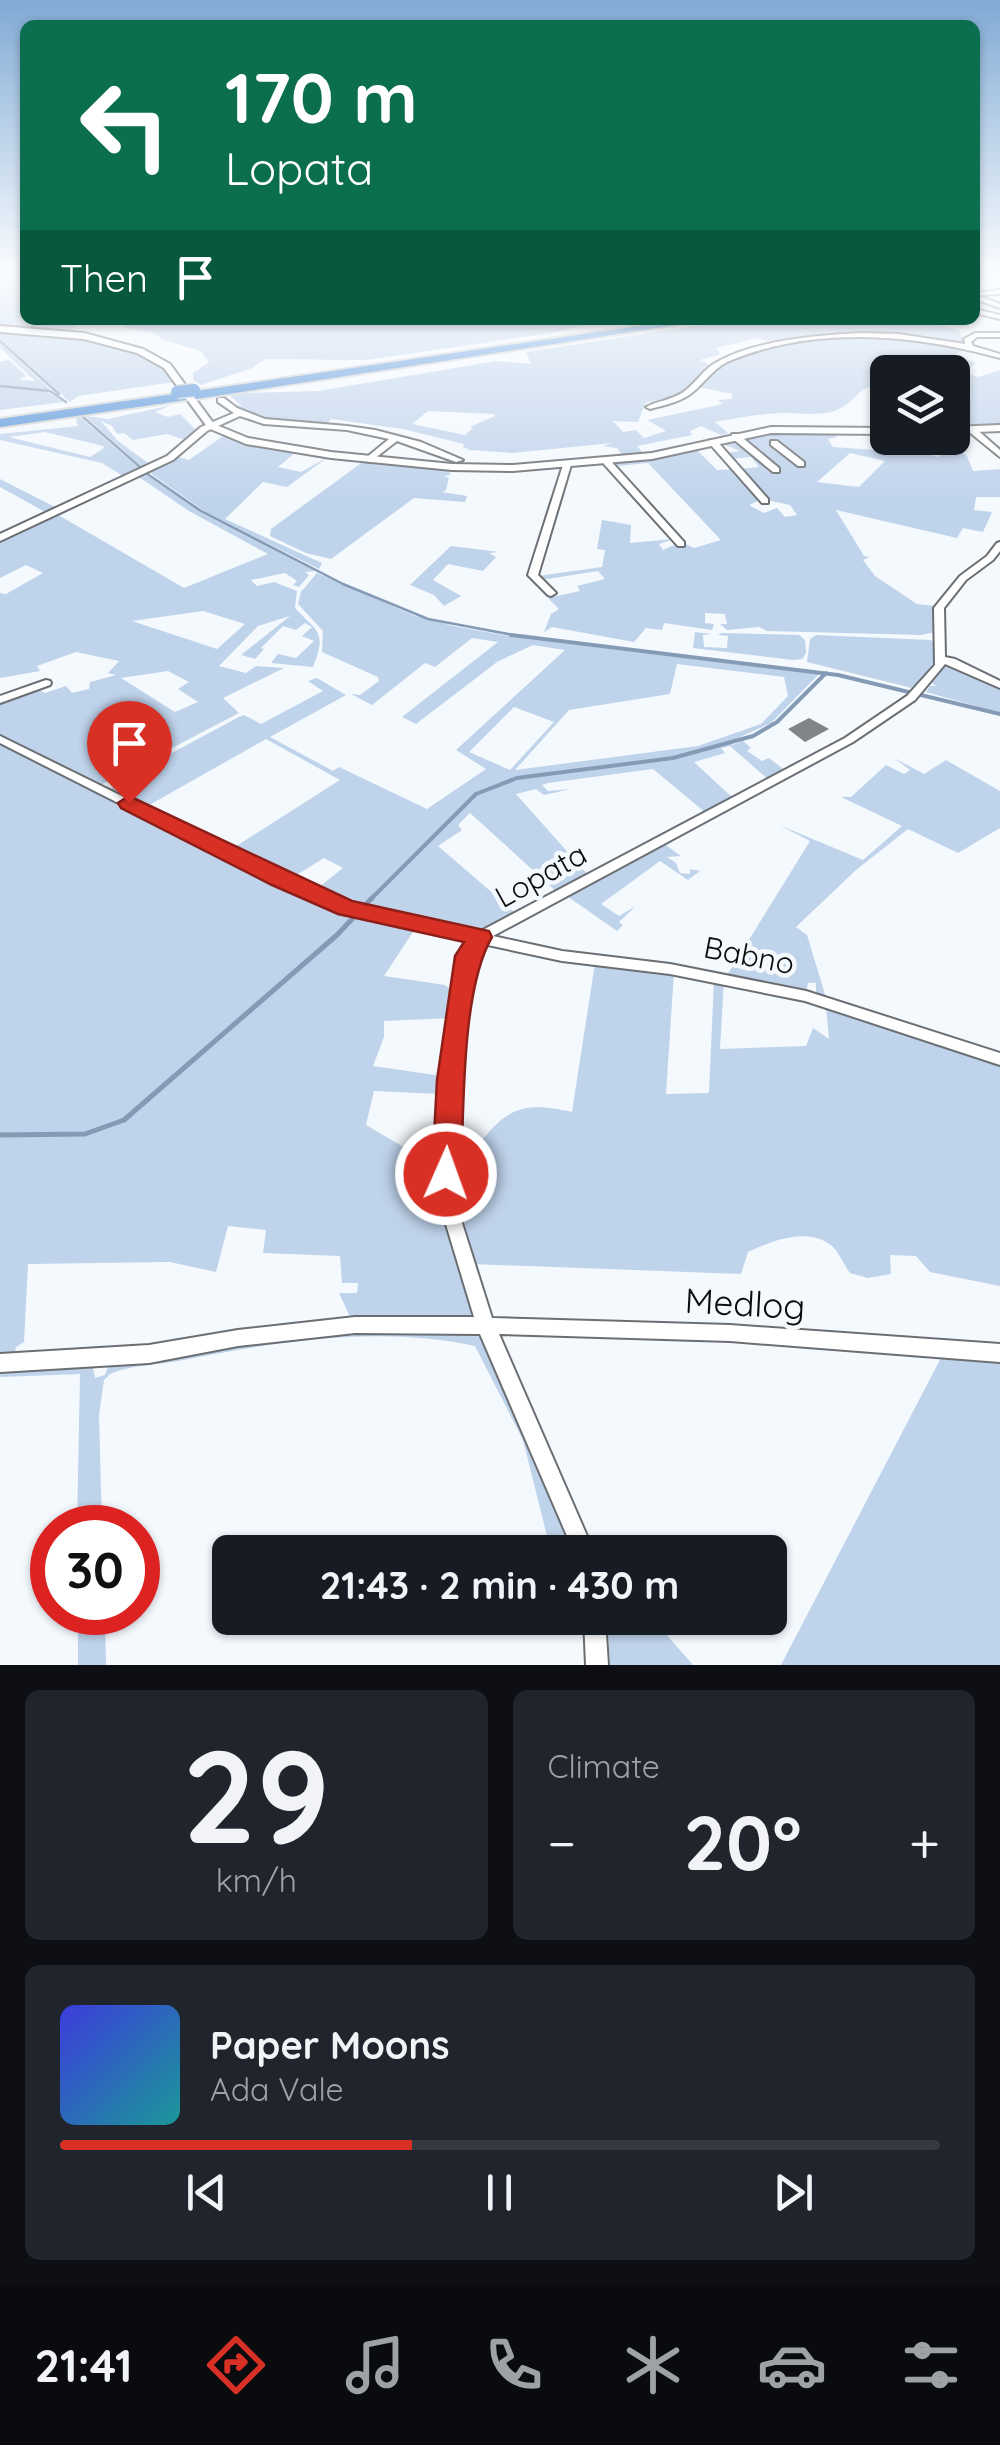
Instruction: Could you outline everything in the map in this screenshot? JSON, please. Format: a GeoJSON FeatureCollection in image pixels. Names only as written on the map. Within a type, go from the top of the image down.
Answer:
{"type":"FeatureCollection","features":[{"type":"Feature","properties":{"kind":"highway"},"geometry":{"type":"LineString","coordinates":[[187,393],[490,348]]}},
{"type":"Feature","properties":{"kind":"highway"},"geometry":{"type":"LineString","coordinates":[[0,420],[508,348]]}},
{"type":"Feature","properties":{"kind":"street"},"geometry":{"type":"LineString","coordinates":[[126,348],[148,354],[177,378],[211,426],[246,441],[370,459],[567,464],[667,454],[771,430],[870,432]]}},
{"type":"Feature","properties":{"kind":"street"},"geometry":{"type":"LineString","coordinates":[[650,407],[683,397],[723,361],[773,348]]}},
{"type":"Feature","properties":{"kind":"street"},"geometry":{"type":"LineString","coordinates":[[972,348],[1000,356]]}},
{"type":"Feature","properties":{"kind":"street"},"geometry":{"type":"LineString","coordinates":[[221,400],[238,414],[260,421],[345,427],[395,438],[455,464]]}},
{"type":"Feature","properties":{"kind":"street"},"geometry":{"type":"LineString","coordinates":[[0,538],[170,458],[211,426],[238,414]]}},
{"type":"Feature","properties":{"kind":"street"},"geometry":{"type":"LineString","coordinates":[[971,429],[1000,428]]}},
{"type":"Feature","properties":{"kind":"street"},"geometry":{"type":"LineString","coordinates":[[971,429],[1000,454]]}},
{"type":"Feature","properties":{"kind":"street"},"geometry":{"type":"LineString","coordinates":[[735,436],[776,470]]}},
{"type":"Feature","properties":{"kind":"street"},"geometry":{"type":"LineString","coordinates":[[370,459],[395,438]]}},
{"type":"Feature","properties":{"kind":"street"},"geometry":{"type":"LineString","coordinates":[[713,442],[764,501]]}},
{"type":"Feature","properties":{"kind":"street"},"geometry":{"type":"LineString","coordinates":[[753,450],[776,444],[801,464]]}},
{"type":"Feature","properties":{"kind":"street"},"geometry":{"type":"LineString","coordinates":[[606,461],[681,544]]}},
{"type":"Feature","properties":{"kind":"street"},"geometry":{"type":"LineString","coordinates":[[551,593],[534,574],[567,464]]}},
{"type":"Feature","properties":{"kind":"street"},"geometry":{"type":"LineString","coordinates":[[1000,545],[990,558],[963,578],[939,608],[941,660],[1000,685]]}},
{"type":"Feature","properties":{"kind":"street","name":"Lopata"},"geometry":{"type":"LineString","coordinates":[[0,739],[321,898],[371,916],[480,937],[808,762],[911,698],[934,675],[941,660]]}},
{"type":"Feature","properties":{"kind":"street"},"geometry":{"type":"LineString","coordinates":[[0,700],[46,684]]}},
{"type":"Feature","properties":{"kind":"street"},"geometry":{"type":"LineString","coordinates":[[480,937],[468,956],[451,1080],[448,1201],[486,1326],[577,1535]]}},
{"type":"Feature","properties":{"kind":"street","name":"Babno"},"geometry":{"type":"LineString","coordinates":[[480,937],[562,956],[670,969],[806,996],[1000,1058]]}},
{"type":"Feature","properties":{"kind":"street","name":"Medlog"},"geometry":{"type":"LineString","coordinates":[[0,1363],[149,1354],[238,1338],[355,1324],[730,1333],[1000,1353]]}},
{"type":"Feature","properties":{"kind":"street"},"geometry":{"type":"LineString","coordinates":[[596,1635],[597,1665]]}},
{"type":"Feature","properties":{"kind":"shaded area"},"geometry":{"type":"Polygon","coordinates":[[[0,348],[5,348],[51,390],[42,389],[64,402],[0,410],[0,362],[9,360],[26,376],[19,380],[35,381],[0,348]]]}},
{"type":"Feature","properties":{"kind":"shaded area"},"geometry":{"type":"Polygon","coordinates":[[[10,348],[124,348],[160,366],[174,382],[78,396],[70,402],[10,348]]]}},
{"type":"Feature","properties":{"kind":"shaded area"},"geometry":{"type":"Polygon","coordinates":[[[190,348],[450,348],[365,360],[265,359],[252,368],[201,385],[193,380],[193,373],[209,362],[201,351],[190,348]]]}},
{"type":"Feature","properties":{"kind":"shaded area"},"geometry":{"type":"Polygon","coordinates":[[[554,348],[717,348],[720,354],[700,360],[712,366],[697,381],[666,398],[645,403],[638,422],[613,421],[623,432],[636,430],[644,438],[666,431],[647,420],[731,399],[733,394],[698,387],[713,368],[773,348],[966,350],[956,355],[870,355],[870,386],[834,411],[768,414],[715,422],[728,433],[721,435],[701,426],[690,431],[692,435],[637,446],[644,454],[624,457],[617,448],[603,446],[612,443],[512,453],[470,450],[464,444],[403,429],[331,419],[327,424],[252,417],[227,403],[242,406],[230,396],[242,393],[318,391],[496,361],[531,364],[526,352],[554,348]],[[428,411],[412,424],[465,435],[473,428],[470,427],[495,416],[428,411]]]}},
{"type":"Feature","properties":{"kind":"shaded area"},"geometry":{"type":"Polygon","coordinates":[[[1000,370],[1000,424],[970,425],[970,375],[978,377],[1000,370]]]}},
{"type":"Feature","properties":{"kind":"shaded area"},"geometry":{"type":"Polygon","coordinates":[[[172,405],[155,412],[168,417],[180,414],[196,430],[185,440],[167,434],[133,440],[124,433],[117,434],[112,426],[101,421],[118,441],[151,465],[143,468],[85,416],[108,419],[172,405]]]}},
{"type":"Feature","properties":{"kind":"shaded area"},"geometry":{"type":"Polygon","coordinates":[[[80,417],[140,469],[47,513],[0,487],[0,479],[55,507],[123,476],[102,463],[0,440],[0,434],[78,426],[76,419],[80,417]],[[45,432],[9,437],[90,457],[103,446],[45,432]]]}},
{"type":"Feature","properties":{"kind":"shaded area"},"geometry":{"type":"Polygon","coordinates":[[[768,432],[834,432],[837,437],[828,439],[833,447],[870,450],[870,455],[966,455],[973,471],[1000,469],[1000,497],[976,497],[974,510],[992,512],[983,532],[963,528],[957,538],[836,510],[864,556],[870,557],[863,560],[875,576],[917,604],[936,606],[935,632],[921,635],[767,631],[759,627],[727,630],[720,624],[727,624],[725,614],[705,613],[705,623],[714,624],[712,630],[664,623],[662,630],[646,628],[634,642],[552,627],[544,632],[551,614],[559,609],[548,598],[580,591],[577,586],[605,579],[598,571],[541,580],[538,576],[602,567],[605,550],[597,549],[602,520],[631,525],[630,543],[674,539],[659,544],[663,550],[681,542],[694,548],[721,540],[648,463],[618,466],[657,512],[608,462],[645,461],[695,448],[717,470],[736,469],[762,499],[749,505],[764,513],[777,508],[785,517],[797,515],[790,505],[767,500],[739,469],[759,467],[751,457],[731,459],[726,453],[740,451],[718,442],[768,432]],[[850,453],[817,482],[859,487],[885,461],[850,453]]]}},
{"type":"Feature","properties":{"kind":"shaded area"},"geometry":{"type":"Polygon","coordinates":[[[202,434],[178,457],[189,460],[223,436],[295,453],[278,467],[301,472],[328,457],[287,487],[263,482],[225,519],[322,563],[319,569],[207,513],[146,470],[202,434]]]}},
{"type":"Feature","properties":{"kind":"shaded area"},"geometry":{"type":"Polygon","coordinates":[[[364,461],[451,469],[450,475],[443,476],[449,478],[442,492],[467,496],[465,502],[414,498],[331,559],[306,553],[270,536],[271,529],[364,461]]]}},
{"type":"Feature","properties":{"kind":"shaded area"},"geometry":{"type":"Polygon","coordinates":[[[143,472],[204,514],[315,571],[305,572],[309,575],[299,587],[285,573],[251,580],[257,586],[274,582],[297,591],[295,608],[314,628],[320,639],[313,667],[271,663],[278,654],[296,658],[314,641],[302,636],[312,627],[305,623],[296,630],[283,626],[255,659],[241,655],[290,616],[258,626],[219,666],[246,673],[256,666],[284,668],[223,698],[239,713],[101,785],[0,736],[0,701],[37,689],[45,693],[66,686],[72,693],[89,689],[90,682],[116,675],[108,673],[119,661],[76,652],[37,666],[40,671],[0,678],[0,593],[6,594],[43,573],[26,565],[0,578],[0,539],[53,512],[184,588],[268,554],[189,511],[136,475],[143,472]],[[203,611],[132,621],[217,649],[245,624],[203,611]],[[168,671],[121,678],[175,712],[198,702],[178,689],[189,682],[168,671]]]}},
{"type":"Feature","properties":{"kind":"shaded area"},"geometry":{"type":"Polygon","coordinates":[[[451,546],[499,552],[489,553],[496,557],[483,571],[448,564],[433,580],[461,596],[444,606],[434,595],[410,585],[451,546]]]}},
{"type":"Feature","properties":{"kind":"shaded area"},"geometry":{"type":"Polygon","coordinates":[[[317,573],[415,616],[453,626],[519,638],[819,674],[771,723],[729,742],[732,745],[743,741],[751,748],[747,751],[762,761],[769,758],[786,771],[769,780],[730,746],[721,748],[725,753],[694,762],[734,799],[706,813],[653,769],[548,783],[542,785],[548,791],[571,789],[544,795],[536,789],[516,794],[588,875],[558,893],[470,813],[458,825],[462,830],[438,846],[518,915],[472,932],[363,911],[314,891],[343,868],[324,858],[290,879],[230,850],[340,780],[266,739],[144,808],[110,791],[116,783],[239,717],[244,715],[261,724],[323,691],[308,681],[317,678],[346,695],[270,737],[333,771],[339,767],[427,809],[486,769],[456,750],[565,650],[533,645],[497,662],[416,724],[402,717],[498,642],[472,638],[435,667],[425,663],[372,705],[351,694],[360,695],[379,681],[378,677],[322,652],[323,631],[298,604],[301,592],[317,573]],[[677,664],[670,694],[569,710],[515,770],[698,746],[761,724],[788,696],[784,677],[677,664]],[[514,707],[469,752],[510,770],[554,722],[514,707]]]}},
{"type":"Feature","properties":{"kind":"shaded area"},"geometry":{"type":"Polygon","coordinates":[[[695,632],[712,634],[703,635],[704,647],[727,648],[728,636],[718,635],[721,633],[799,635],[805,640],[806,653],[802,659],[793,660],[693,648],[695,632]]]}},
{"type":"Feature","properties":{"kind":"shaded area"},"geometry":{"type":"Polygon","coordinates":[[[816,635],[930,640],[936,642],[936,658],[928,674],[912,688],[807,662],[810,639],[816,635]]]}},
{"type":"Feature","properties":{"kind":"shaded area"},"geometry":{"type":"Polygon","coordinates":[[[946,664],[1000,687],[1000,713],[926,692],[930,686],[936,686],[932,683],[946,664]]]}},
{"type":"Feature","properties":{"kind":"shaded area"},"geometry":{"type":"Polygon","coordinates":[[[0,742],[284,884],[417,926],[384,976],[445,985],[457,994],[452,1018],[384,1021],[384,1037],[373,1066],[442,1076],[441,1094],[374,1091],[366,1125],[441,1169],[475,1308],[470,1315],[350,1317],[339,1293],[357,1293],[358,1283],[342,1283],[340,1256],[263,1253],[266,1230],[228,1226],[216,1272],[170,1262],[28,1264],[24,1342],[16,1347],[14,1357],[0,1357],[0,742]]]}},
{"type":"Feature","properties":{"kind":"shaded area"},"geometry":{"type":"Polygon","coordinates":[[[894,758],[924,774],[946,760],[1000,791],[1000,828],[958,853],[908,829],[856,870],[796,927],[807,935],[827,1001],[816,994],[816,983],[808,983],[806,993],[726,977],[810,841],[779,825],[863,860],[902,826],[841,797],[851,797],[886,765],[904,774],[910,770],[894,758]]]}},
{"type":"Feature","properties":{"kind":"shaded area"},"geometry":{"type":"Polygon","coordinates":[[[663,843],[681,856],[667,857],[676,863],[680,873],[700,871],[688,880],[660,861],[601,904],[619,916],[636,906],[619,922],[623,925],[617,931],[567,896],[663,843]]]}},
{"type":"Feature","properties":{"kind":"shaded area"},"geometry":{"type":"Polygon","coordinates":[[[595,963],[674,972],[666,1094],[709,1093],[714,979],[724,980],[720,1049],[806,1046],[813,1028],[829,1039],[826,1006],[1000,1060],[1000,1286],[930,1272],[916,1256],[890,1255],[891,1274],[868,1278],[850,1273],[832,1246],[801,1236],[748,1252],[741,1274],[473,1264],[454,1213],[453,1182],[486,1136],[516,1111],[540,1107],[572,1112],[595,963]]]}},
{"type":"Feature","properties":{"kind":"shaded area"},"geometry":{"type":"Polygon","coordinates":[[[430,1330],[475,1334],[484,1341],[565,1535],[547,1535],[523,1440],[475,1346],[400,1337],[326,1338],[110,1374],[104,1380],[99,1415],[101,1505],[77,1505],[80,1374],[0,1377],[0,1371],[93,1368],[95,1378],[105,1375],[109,1365],[324,1335],[430,1330]]]}},
{"type":"Feature","properties":{"kind":"shaded area"},"geometry":{"type":"Polygon","coordinates":[[[943,1354],[1000,1357],[1000,1665],[781,1665],[943,1354]]]}},
{"type":"Feature","properties":{"kind":"shaded area"},"geometry":{"type":"Polygon","coordinates":[[[78,1635],[105,1635],[106,1665],[78,1665],[78,1635]]]}},
{"type":"Feature","properties":{"kind":"shaded area"},"geometry":{"type":"Polygon","coordinates":[[[608,1635],[667,1635],[693,1665],[610,1665],[608,1635]]]}},
{"type":"Feature","properties":{"kind":"building"},"geometry":{"type":"Polygon","coordinates":[[[809,718],[829,729],[805,742],[788,729],[809,718]]]}},
{"type":"Feature","properties":{"kind":"waterway"},"geometry":{"type":"LineString","coordinates":[[7,348],[59,394]]}},
{"type":"Feature","properties":{"kind":"waterway"},"geometry":{"type":"LineString","coordinates":[[0,386],[50,391],[66,402]]}},
{"type":"Feature","properties":{"kind":"waterway"},"geometry":{"type":"LineString","coordinates":[[83,417],[149,475],[201,511],[343,584],[428,619],[518,636]]}},
{"type":"Feature","properties":{"kind":"waterway"},"geometry":{"type":"LineString","coordinates":[[511,635],[518,636]]}},
{"type":"Feature","properties":{"kind":"waterway"},"geometry":{"type":"LineString","coordinates":[[518,636],[826,673]]}},
{"type":"Feature","properties":{"kind":"waterway"},"geometry":{"type":"LineString","coordinates":[[518,636],[524,637]]}},
{"type":"Feature","properties":{"kind":"waterway"},"geometry":{"type":"LineString","coordinates":[[372,898],[476,794],[517,778],[673,758],[753,736],[777,722],[826,673]]}},
{"type":"Feature","properties":{"kind":"waterway"},"geometry":{"type":"LineString","coordinates":[[826,673],[1000,714]]}},
{"type":"Feature","properties":{"kind":"waterway"},"geometry":{"type":"LineString","coordinates":[[0,1135],[85,1134],[124,1120],[337,935],[372,898]]}},
{"type":"Feature","properties":{"kind":"route"},"geometry":{"type":"LineString","coordinates":[[129,803],[281,880],[346,908],[480,937],[468,956],[462,994],[451,1080],[446,1174]]}}]}
